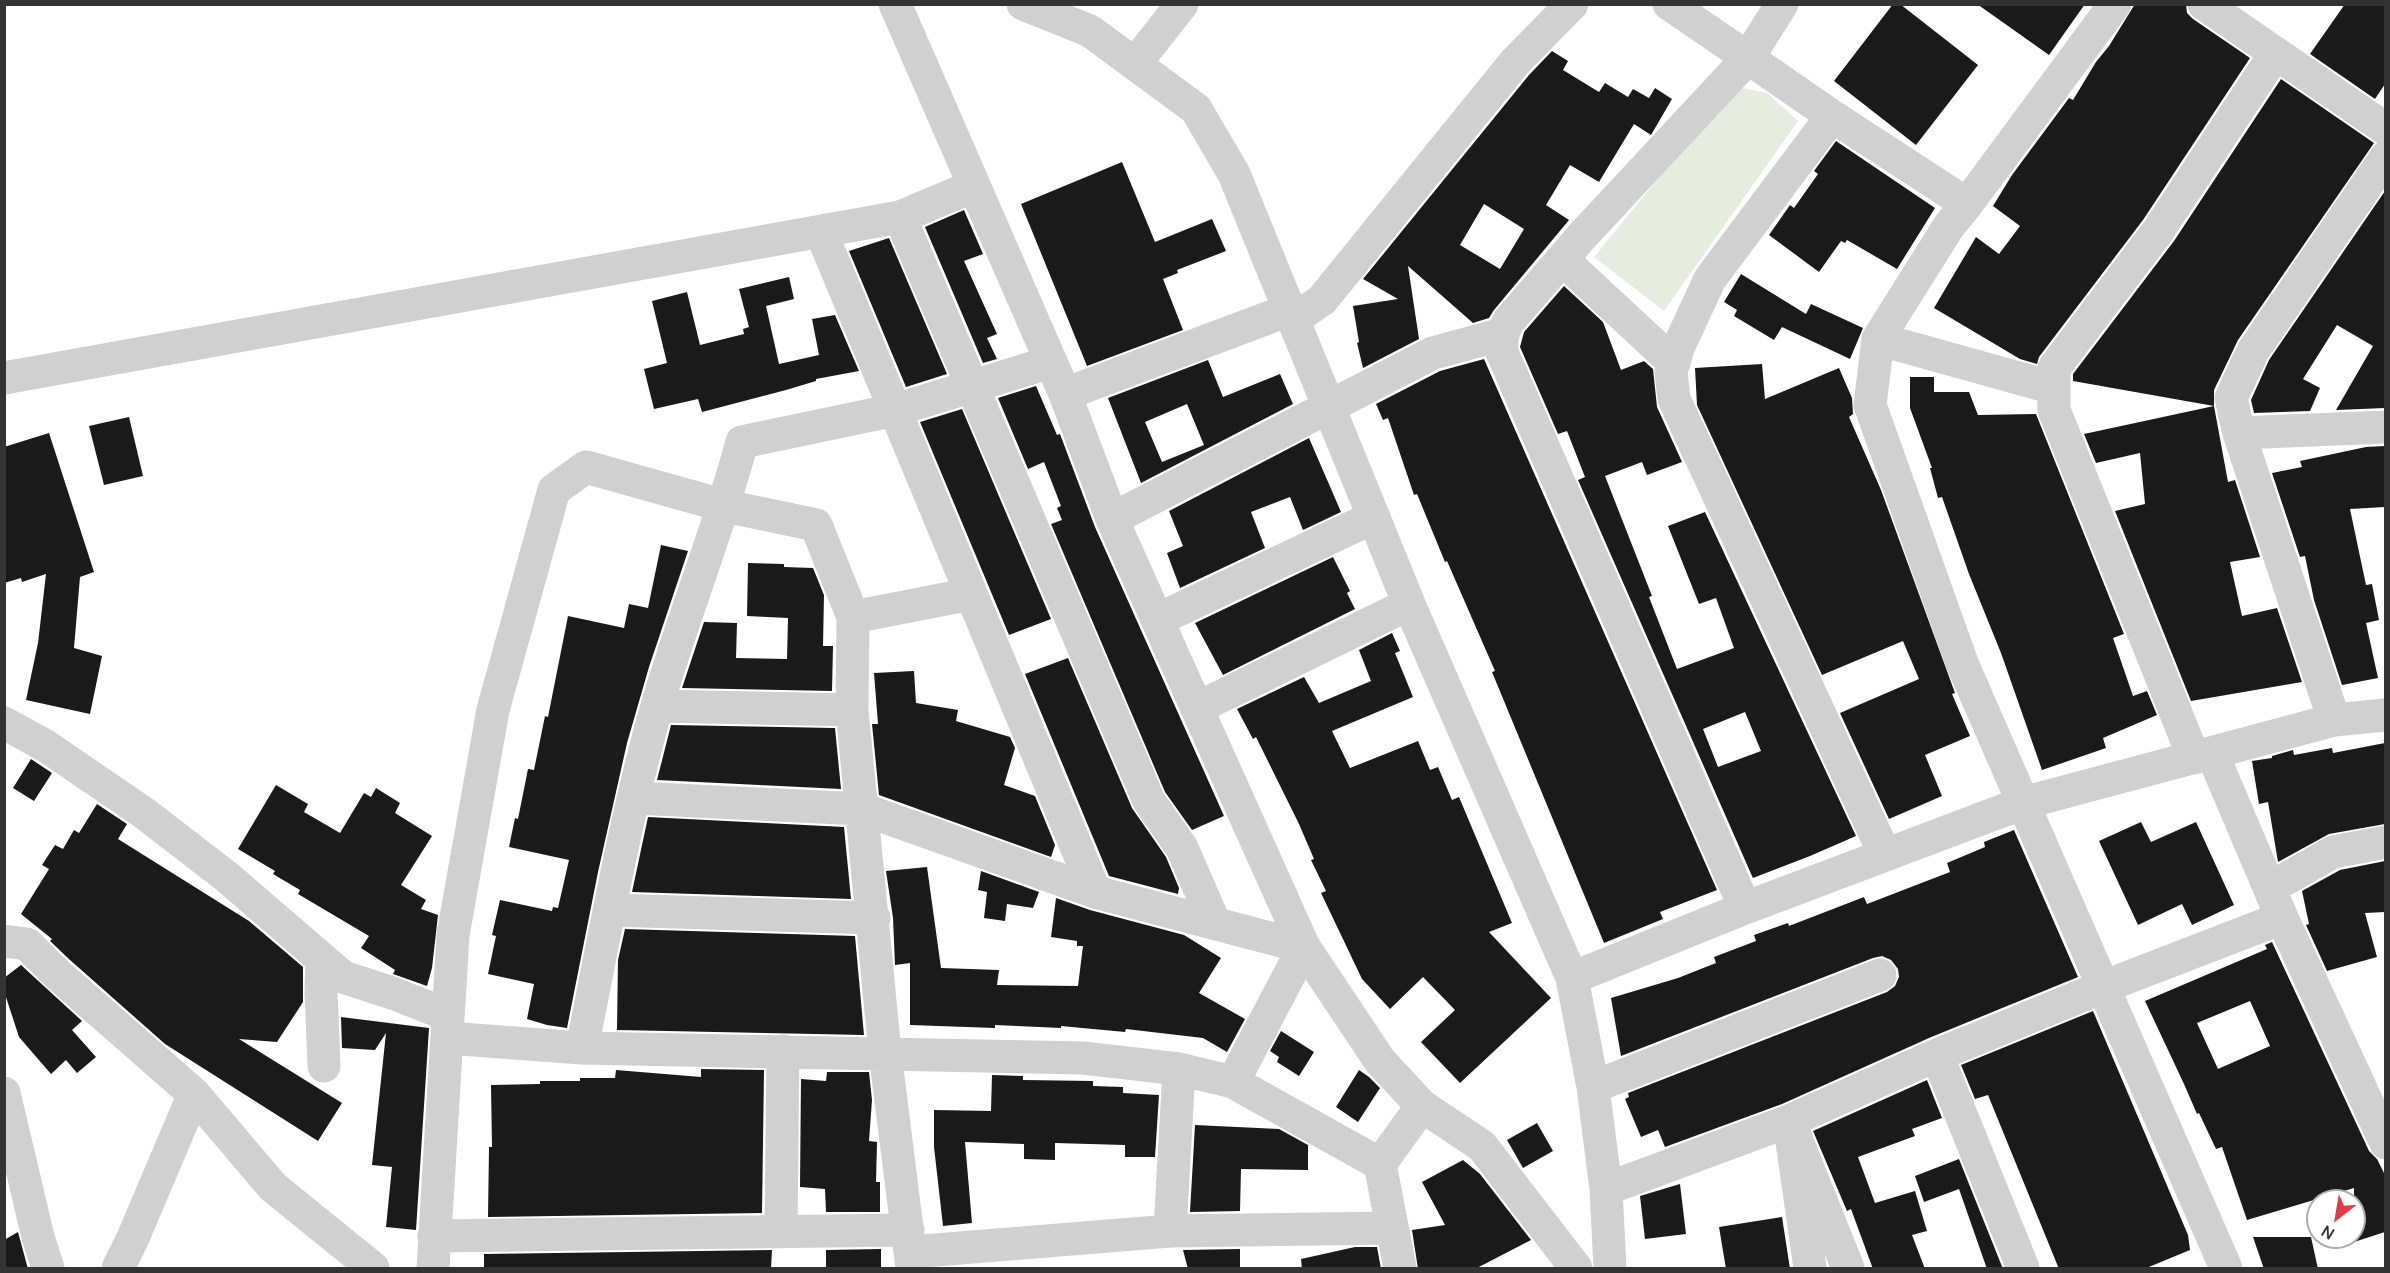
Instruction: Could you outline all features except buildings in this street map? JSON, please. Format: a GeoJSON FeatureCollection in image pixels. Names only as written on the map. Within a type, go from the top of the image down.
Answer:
{"type":"FeatureCollection","features":[{"type":"Feature","properties":{"kind":"street"},"geometry":{"type":"LineString","coordinates":[[895,4],[1052,362],[1112,519],[1304,947],[1380,1060],[1422,1106],[1482,1146],[1576,1269]]}},
{"type":"Feature","properties":{"kind":"street"},"geometry":{"type":"LineString","coordinates":[[1023,4],[1090,31],[1196,109],[1234,174],[1409,604],[1572,978],[1593,1087],[1606,1189],[1610,1269]]}},
{"type":"Feature","properties":{"kind":"street"},"geometry":{"type":"LineString","coordinates":[[1135,64],[1182,4]]}},
{"type":"Feature","properties":{"kind":"street"},"geometry":{"type":"LineString","coordinates":[[1065,394],[1291,315],[1322,300],[1515,62],[1572,4]]}},
{"type":"Feature","properties":{"kind":"street"},"geometry":{"type":"LineString","coordinates":[[1669,4],[1832,116],[1967,204]]}},
{"type":"Feature","properties":{"kind":"street"},"geometry":{"type":"LineString","coordinates":[[1745,908],[1501,350],[1503,334],[1508,322],[1562,259],[1748,58],[1782,4]]}},
{"type":"Feature","properties":{"kind":"street"},"geometry":{"type":"LineString","coordinates":[[2115,4],[1949,226],[1878,339],[1870,405],[1962,663],[2226,1269]]}},
{"type":"Feature","properties":{"kind":"street"},"geometry":{"type":"LineString","coordinates":[[2204,4],[2385,129]]}},
{"type":"Feature","properties":{"kind":"street"},"geometry":{"type":"LineString","coordinates":[[2275,54],[2158,231],[2054,368],[2054,410],[2203,755],[2270,888],[2385,1143]]}},
{"type":"Feature","properties":{"kind":"street"},"geometry":{"type":"LineString","coordinates":[[1832,116],[1710,279],[1678,348],[1671,372],[1674,399],[1885,855]]}},
{"type":"Feature","properties":{"kind":"street"},"geometry":{"type":"LineString","coordinates":[[2334,720],[2239,433],[2231,398],[2253,351],[2385,157]]}},
{"type":"Feature","properties":{"kind":"street"},"geometry":{"type":"LineString","coordinates":[[4,378],[900,217],[974,186]]}},
{"type":"Feature","properties":{"kind":"street"},"geometry":{"type":"LineString","coordinates":[[900,217],[1149,801],[1182,848],[1215,924]]}},
{"type":"Feature","properties":{"kind":"street"},"geometry":{"type":"LineString","coordinates":[[821,232],[1095,892]]}},
{"type":"Feature","properties":{"kind":"street"},"geometry":{"type":"LineString","coordinates":[[1562,259],[1674,363]]}},
{"type":"Feature","properties":{"kind":"street"},"geometry":{"type":"LineString","coordinates":[[1112,519],[1434,353],[1503,334]]}},
{"type":"Feature","properties":{"kind":"street"},"geometry":{"type":"LineString","coordinates":[[1878,339],[2054,388]]}},
{"type":"Feature","properties":{"kind":"street"},"geometry":{"type":"LineString","coordinates":[[582,1048],[634,798],[657,706],[725,506],[742,442],[895,410],[1052,362]]}},
{"type":"Feature","properties":{"kind":"street"},"geometry":{"type":"LineString","coordinates":[[2239,433],[2385,427]]}},
{"type":"Feature","properties":{"kind":"street"},"geometry":{"type":"LineString","coordinates":[[433,1269],[453,935],[493,710],[554,490],[586,467],[725,506],[816,525],[854,617],[852,710],[874,918],[885,1053],[910,1250]]}},
{"type":"Feature","properties":{"kind":"street"},"geometry":{"type":"LineString","coordinates":[[1157,620],[1374,518]]}},
{"type":"Feature","properties":{"kind":"street"},"geometry":{"type":"LineString","coordinates":[[854,617],[971,594]]}},
{"type":"Feature","properties":{"kind":"street"},"geometry":{"type":"LineString","coordinates":[[1197,708],[1409,604]]}},
{"type":"Feature","properties":{"kind":"street"},"geometry":{"type":"LineString","coordinates":[[657,706],[852,710]]}},
{"type":"Feature","properties":{"kind":"street"},"geometry":{"type":"LineString","coordinates":[[1572,978],[1745,908],[2023,803],[2334,720],[2385,715]]}},
{"type":"Feature","properties":{"kind":"street"},"geometry":{"type":"LineString","coordinates":[[4,723],[46,746],[144,813],[227,877],[342,977],[395,994],[447,1027],[582,1048],[1083,1058],[1179,1070],[1233,1082],[1380,1164]]}},
{"type":"Feature","properties":{"kind":"street"},"geometry":{"type":"LineString","coordinates":[[634,798],[862,809],[1095,892],[1304,947]]}},
{"type":"Feature","properties":{"kind":"street"},"geometry":{"type":"LineString","coordinates":[[2270,888],[2333,852],[2385,842]]}},
{"type":"Feature","properties":{"kind":"street"},"geometry":{"type":"LineString","coordinates":[[610,910],[874,918]]}},
{"type":"Feature","properties":{"kind":"street"},"geometry":{"type":"LineString","coordinates":[[1606,1189],[1789,1121],[1937,1055],[2103,987],[2282,918]]}},
{"type":"Feature","properties":{"kind":"street"},"geometry":{"type":"LineString","coordinates":[[4,941],[27,944],[57,974],[194,1094],[273,1187],[373,1269]]}},
{"type":"Feature","properties":{"kind":"street"},"geometry":{"type":"LineString","coordinates":[[1233,1082],[1304,947]]}},
{"type":"Feature","properties":{"kind":"street"},"geometry":{"type":"LineString","coordinates":[[322,959],[324,1066]]}},
{"type":"Feature","properties":{"kind":"street"},"geometry":{"type":"LineString","coordinates":[[1593,1087],[1880,975]]}},
{"type":"Feature","properties":{"kind":"street"},"geometry":{"type":"LineString","coordinates":[[781,1232],[783,1051]]}},
{"type":"Feature","properties":{"kind":"street"},"geometry":{"type":"LineString","coordinates":[[1937,1055],[2023,1269]]}},
{"type":"Feature","properties":{"kind":"street"},"geometry":{"type":"LineString","coordinates":[[1170,1231],[1179,1070]]}},
{"type":"Feature","properties":{"kind":"street"},"geometry":{"type":"LineString","coordinates":[[4,1093],[13,1174],[48,1269]]}},
{"type":"Feature","properties":{"kind":"street"},"geometry":{"type":"LineString","coordinates":[[118,1269],[194,1094]]}},
{"type":"Feature","properties":{"kind":"street"},"geometry":{"type":"LineString","coordinates":[[1400,1269],[1380,1164],[1422,1106]]}},
{"type":"Feature","properties":{"kind":"street"},"geometry":{"type":"LineString","coordinates":[[1789,1121],[1810,1269]]}},
{"type":"Feature","properties":{"kind":"street"},"geometry":{"type":"LineString","coordinates":[[1789,1121],[1848,1269]]}},
{"type":"Feature","properties":{"kind":"street"},"geometry":{"type":"LineString","coordinates":[[434,1236],[781,1232],[910,1250],[1170,1231],[1391,1228]]}},
{"type":"Feature","properties":{"kind":"shaded area"},"geometry":{"type":"Polygon","coordinates":[[[1742,88],[1767,93],[1798,121],[1664,311],[1594,257],[1719,104],[1742,88]]]}}]}
